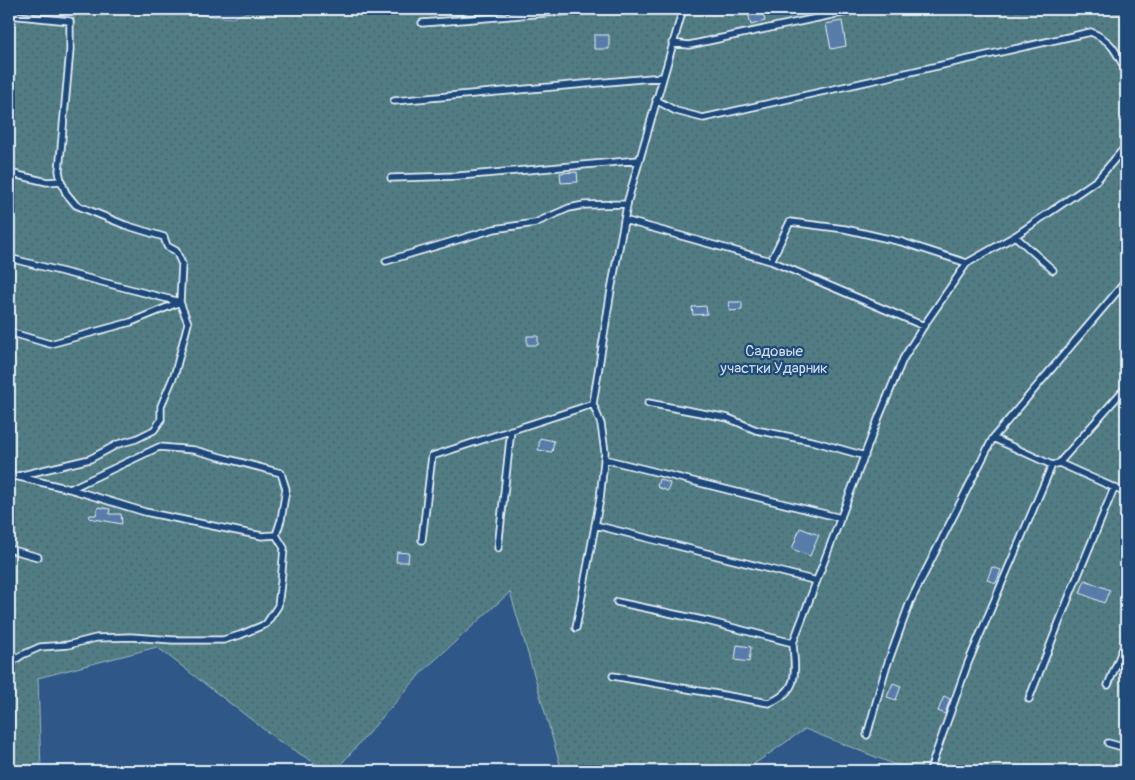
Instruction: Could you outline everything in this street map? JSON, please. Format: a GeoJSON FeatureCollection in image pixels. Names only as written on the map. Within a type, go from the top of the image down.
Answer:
{"type":"FeatureCollection","features":[{"type":"Feature","properties":{"kind":"lane"},"geometry":{"type":"LineString","coordinates":[[422,24],[596,9]]}},
{"type":"Feature","properties":{"kind":"lane"},"geometry":{"type":"LineString","coordinates":[[576,628],[600,499],[604,452],[601,424],[593,404],[611,290],[627,204],[683,9]]}},
{"type":"Feature","properties":{"kind":"lane"},"geometry":{"type":"LineString","coordinates":[[672,43],[689,45],[860,9]]}},
{"type":"Feature","properties":{"kind":"lane"},"geometry":{"type":"LineString","coordinates":[[9,15],[70,21],[70,50],[59,171],[66,194],[76,205],[125,225],[164,237],[167,246],[176,251],[182,264],[180,302],[188,323],[178,355],[175,373],[161,406],[161,420],[154,430],[136,439],[118,444],[90,459],[12,477]]}},
{"type":"Feature","properties":{"kind":"lane"},"geometry":{"type":"LineString","coordinates":[[656,100],[676,111],[703,118],[1091,32],[1105,38],[1114,48],[1126,71]]}},
{"type":"Feature","properties":{"kind":"lane"},"geometry":{"type":"LineString","coordinates":[[394,101],[662,77]]}},
{"type":"Feature","properties":{"kind":"lane"},"geometry":{"type":"LineString","coordinates":[[613,676],[769,703],[782,697],[793,685],[795,663],[793,643],[864,456],[904,359],[924,326],[967,263],[1015,236],[1097,180],[1126,146]]}},
{"type":"Feature","properties":{"kind":"lane"},"geometry":{"type":"LineString","coordinates":[[391,178],[459,176],[639,160]]}},
{"type":"Feature","properties":{"kind":"lane"},"geometry":{"type":"LineString","coordinates":[[9,173],[47,182],[61,181]]}},
{"type":"Feature","properties":{"kind":"lane"},"geometry":{"type":"LineString","coordinates":[[386,261],[494,230],[534,222],[569,208],[584,205],[627,204]]}},
{"type":"Feature","properties":{"kind":"lane"},"geometry":{"type":"LineString","coordinates":[[624,220],[771,261],[924,326]]}},
{"type":"Feature","properties":{"kind":"lane"},"geometry":{"type":"LineString","coordinates":[[771,261],[790,222],[845,229],[902,242],[967,263]]}},
{"type":"Feature","properties":{"kind":"lane"},"geometry":{"type":"LineString","coordinates":[[1015,236],[1053,270]]}},
{"type":"Feature","properties":{"kind":"lane"},"geometry":{"type":"LineString","coordinates":[[9,258],[180,302]]}},
{"type":"Feature","properties":{"kind":"lane"},"geometry":{"type":"LineString","coordinates":[[867,735],[885,671],[910,602],[993,438],[1126,281]]}},
{"type":"Feature","properties":{"kind":"lane"},"geometry":{"type":"LineString","coordinates":[[9,332],[50,344],[131,322],[180,302]]}},
{"type":"Feature","properties":{"kind":"lane"},"geometry":{"type":"LineString","coordinates":[[1060,464],[1126,387]]}},
{"type":"Feature","properties":{"kind":"lane"},"geometry":{"type":"LineString","coordinates":[[648,403],[728,418],[756,430],[816,442],[864,456]]}},
{"type":"Feature","properties":{"kind":"lane"},"geometry":{"type":"LineString","coordinates":[[422,540],[432,456],[593,404]]}},
{"type":"Feature","properties":{"kind":"lane"},"geometry":{"type":"LineString","coordinates":[[498,548],[511,430]]}},
{"type":"Feature","properties":{"kind":"lane"},"geometry":{"type":"LineString","coordinates":[[993,438],[1052,465],[1060,464],[1126,493]]}},
{"type":"Feature","properties":{"kind":"lane"},"geometry":{"type":"LineString","coordinates":[[70,489],[160,447],[194,450],[282,473],[286,489],[282,520],[276,535]]}},
{"type":"Feature","properties":{"kind":"lane"},"geometry":{"type":"LineString","coordinates":[[604,459],[841,518]]}},
{"type":"Feature","properties":{"kind":"lane"},"geometry":{"type":"LineString","coordinates":[[931,767],[968,664],[1052,465]]}},
{"type":"Feature","properties":{"kind":"lane"},"geometry":{"type":"LineString","coordinates":[[12,477],[70,489],[145,512],[262,536],[276,535]]}},
{"type":"Feature","properties":{"kind":"lane"},"geometry":{"type":"LineString","coordinates":[[1029,699],[1114,488]]}},
{"type":"Feature","properties":{"kind":"lane"},"geometry":{"type":"LineString","coordinates":[[596,525],[817,581]]}},
{"type":"Feature","properties":{"kind":"lane"},"geometry":{"type":"LineString","coordinates":[[9,664],[22,655],[40,647],[68,645],[96,638],[131,637],[173,640],[223,640],[266,624],[278,606],[281,582],[284,548],[276,535]]}},
{"type":"Feature","properties":{"kind":"lane"},"geometry":{"type":"LineString","coordinates":[[9,549],[38,557]]}},
{"type":"Feature","properties":{"kind":"lane"},"geometry":{"type":"LineString","coordinates":[[617,602],[707,621],[793,643]]}},
{"type":"Feature","properties":{"kind":"lane"},"geometry":{"type":"LineString","coordinates":[[1108,685],[1126,641]]}},
{"type":"Feature","properties":{"kind":"lane"},"geometry":{"type":"LineString","coordinates":[[1108,743],[1126,748]]}},
{"type":"Feature","properties":{"kind":"green space","name":"Садовые участки Ударник"},"geometry":{"type":"Polygon","coordinates":[[[82,9],[146,9],[232,18],[256,9],[1126,9],[1126,771],[911,771],[805,729],[744,771],[562,771],[510,592],[423,671],[335,771],[328,771],[279,741],[157,647],[38,678],[41,771],[9,771],[9,16],[70,21],[82,9]]]}},
{"type":"Feature","properties":{"kind":"building"},"geometry":{"type":"Polygon","coordinates":[[[747,9],[762,9],[765,21],[751,25],[747,9]]]}},
{"type":"Feature","properties":{"kind":"building"},"geometry":{"type":"Polygon","coordinates":[[[842,21],[846,46],[831,49],[826,24],[842,21]]]}},
{"type":"Feature","properties":{"kind":"building"},"geometry":{"type":"Polygon","coordinates":[[[594,35],[609,35],[609,49],[594,49],[594,35]]]}},
{"type":"Feature","properties":{"kind":"building"},"geometry":{"type":"Polygon","coordinates":[[[577,172],[578,182],[561,183],[560,173],[577,172]]]}},
{"type":"Feature","properties":{"kind":"building"},"geometry":{"type":"Polygon","coordinates":[[[729,302],[742,302],[742,310],[730,311],[729,302]]]}},
{"type":"Feature","properties":{"kind":"building"},"geometry":{"type":"Polygon","coordinates":[[[706,306],[707,314],[693,315],[692,307],[706,306]]]}},
{"type":"Feature","properties":{"kind":"building"},"geometry":{"type":"Polygon","coordinates":[[[527,336],[538,336],[538,345],[527,345],[527,336]]]}},
{"type":"Feature","properties":{"kind":"building"},"geometry":{"type":"Polygon","coordinates":[[[540,438],[554,441],[552,452],[538,450],[540,438]]]}},
{"type":"Feature","properties":{"kind":"building"},"geometry":{"type":"Polygon","coordinates":[[[659,479],[670,483],[668,491],[657,487],[659,479]]]}},
{"type":"Feature","properties":{"kind":"building"},"geometry":{"type":"Polygon","coordinates":[[[98,507],[110,509],[109,514],[121,514],[122,524],[89,518],[90,515],[96,515],[98,507]]]}},
{"type":"Feature","properties":{"kind":"building"},"geometry":{"type":"Polygon","coordinates":[[[800,528],[819,535],[810,556],[792,549],[800,528]]]}},
{"type":"Feature","properties":{"kind":"building"},"geometry":{"type":"Polygon","coordinates":[[[397,552],[409,553],[408,562],[396,562],[397,552]]]}},
{"type":"Feature","properties":{"kind":"building"},"geometry":{"type":"Polygon","coordinates":[[[992,567],[1001,570],[996,583],[987,580],[992,567]]]}},
{"type":"Feature","properties":{"kind":"building"},"geometry":{"type":"Polygon","coordinates":[[[1085,580],[1110,590],[1104,603],[1080,593],[1085,580]]]}},
{"type":"Feature","properties":{"kind":"building"},"geometry":{"type":"Polygon","coordinates":[[[737,645],[751,647],[749,662],[735,660],[737,645]]]}},
{"type":"Feature","properties":{"kind":"building"},"geometry":{"type":"Polygon","coordinates":[[[893,683],[901,686],[896,700],[887,697],[893,683]]]}},
{"type":"Feature","properties":{"kind":"building"},"geometry":{"type":"Polygon","coordinates":[[[944,696],[950,699],[945,714],[938,711],[944,696]]]}}]}
